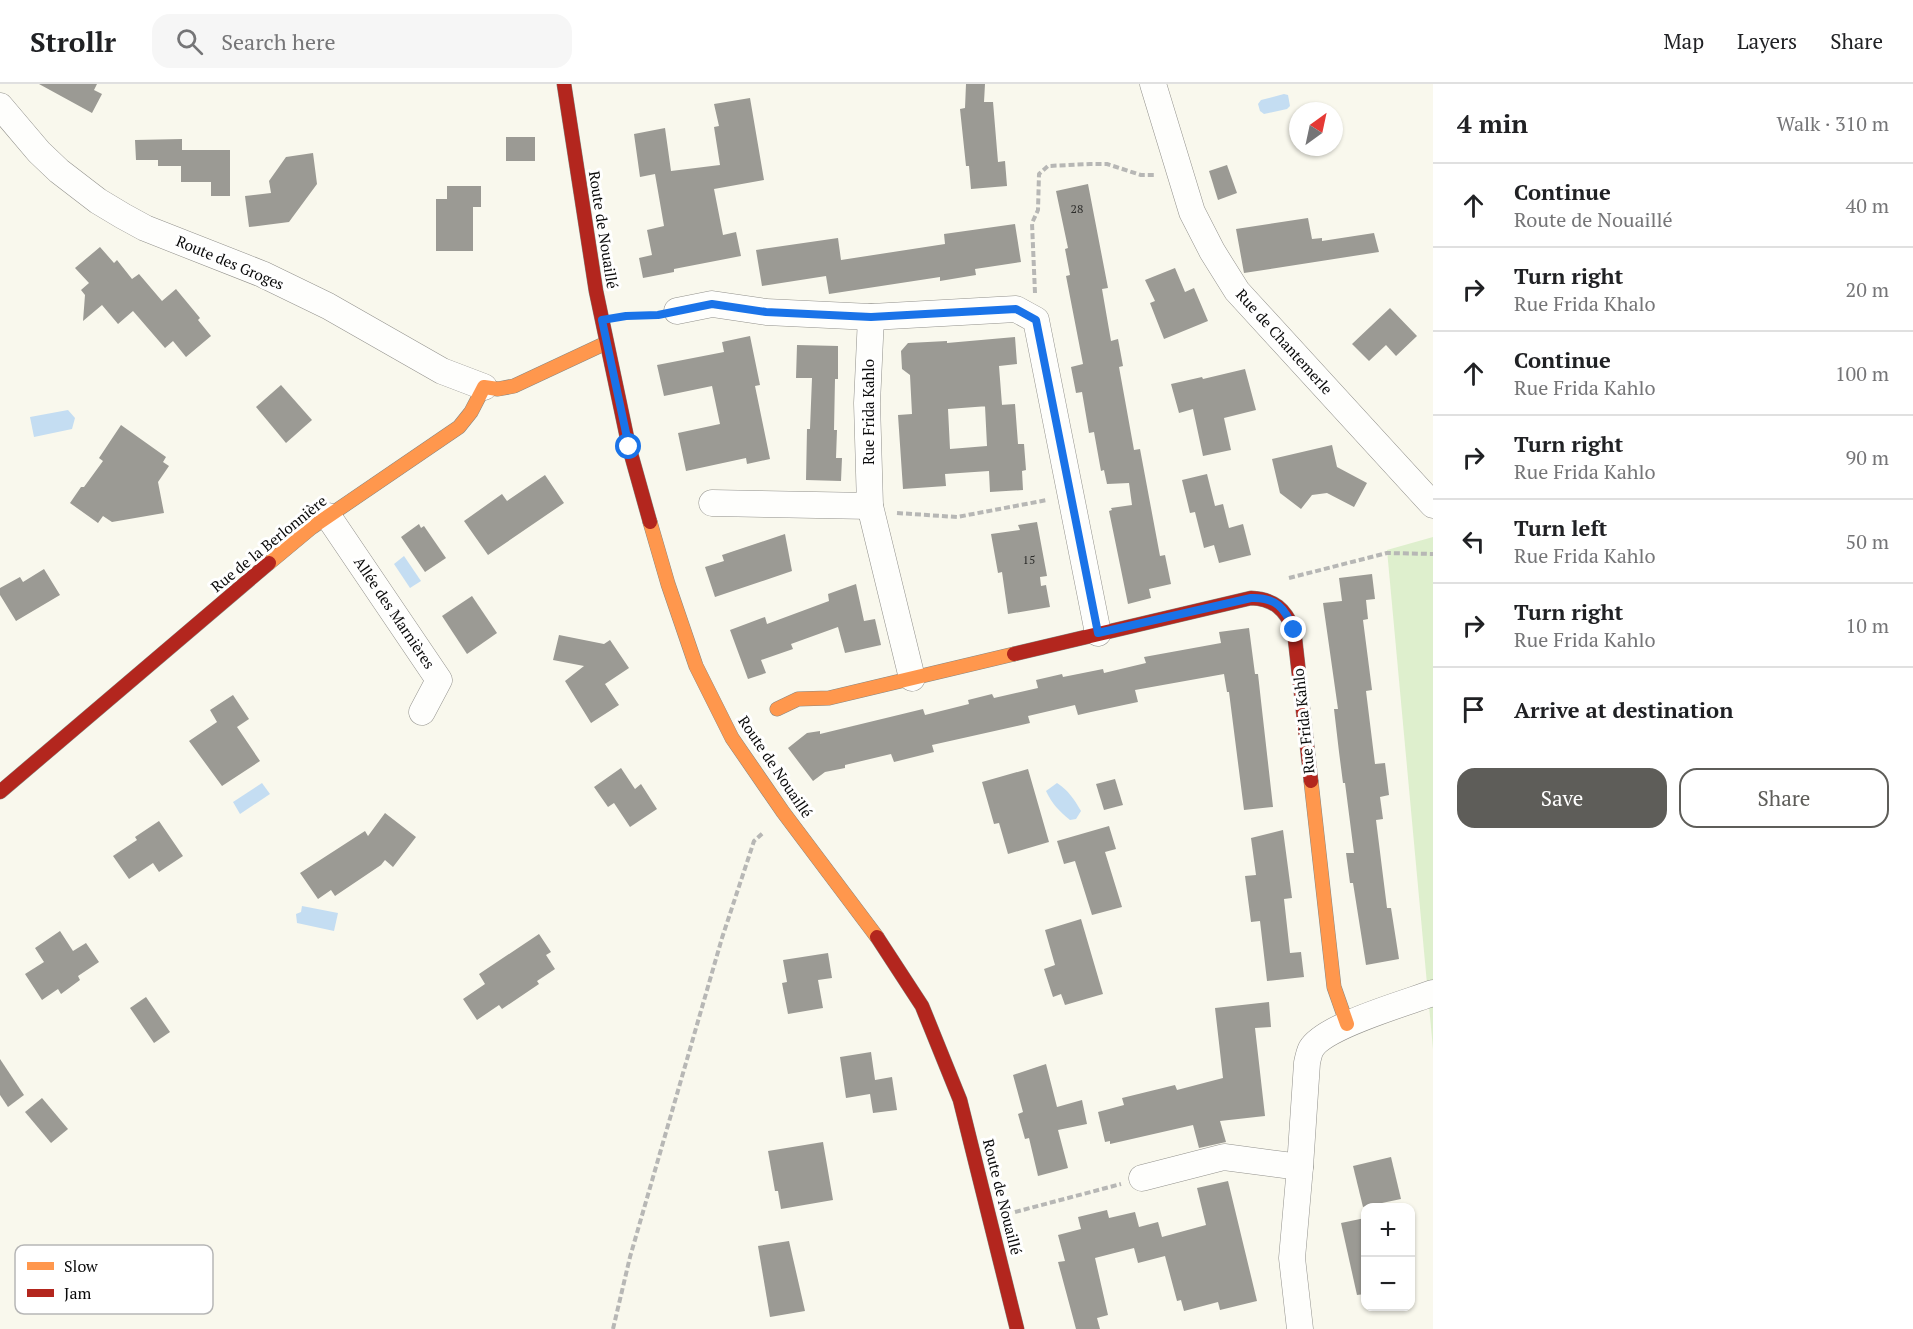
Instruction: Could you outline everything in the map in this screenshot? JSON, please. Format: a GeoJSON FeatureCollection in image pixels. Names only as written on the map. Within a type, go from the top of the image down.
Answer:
{"type":"FeatureCollection","features":[{"type":"Feature","properties":{"kind":"street","name":"Route de Nouaillé"},"geometry":{"type":"LineString","coordinates":[[564,84],[606,343],[629,447],[668,584],[696,666],[732,738],[783,812],[883,946],[922,1006],[960,1100],[1017,1329]]}},
{"type":"Feature","properties":{"kind":"street","name":"Rue de Chantemerle"},"geometry":{"type":"LineString","coordinates":[[1153,84],[1192,212],[1212,251],[1238,291],[1433,505]]}},
{"type":"Feature","properties":{"kind":"street","name":"Route des Groges"},"geometry":{"type":"LineString","coordinates":[[0,106],[39,152],[59,171],[98,201],[123,216],[145,228],[272,279],[328,306],[442,371],[483,387]]}},
{"type":"Feature","properties":{"kind":"street"},"geometry":{"type":"LineString","coordinates":[[677,311],[712,304],[766,312],[871,317],[1016,309],[1036,320],[1098,633]]}},
{"type":"Feature","properties":{"kind":"street","name":"Rue Frida Kahlo"},"geometry":{"type":"LineString","coordinates":[[871,317],[867,403],[870,507],[912,678]]}},
{"type":"Feature","properties":{"kind":"street"},"geometry":{"type":"LineString","coordinates":[[483,387],[498,389],[514,386],[606,343]]}},
{"type":"Feature","properties":{"kind":"street","name":"Rue de la Berlonnière"},"geometry":{"type":"LineString","coordinates":[[0,792],[311,528],[459,427],[471,412],[483,387]]}},
{"type":"Feature","properties":{"kind":"street"},"geometry":{"type":"LineString","coordinates":[[712,503],[870,507]]}},
{"type":"Feature","properties":{"kind":"street","name":"Allée des Marnières"},"geometry":{"type":"LineString","coordinates":[[328,516],[439,680],[422,712]]}},
{"type":"Feature","properties":{"kind":"street"},"geometry":{"type":"LineString","coordinates":[[777,709],[798,699],[829,698],[1251,598],[1264,598],[1276,603]]}},
{"type":"Feature","properties":{"kind":"street","name":"Rue Frida Kahlo"},"geometry":{"type":"LineString","coordinates":[[1276,603],[1288,615],[1294,630],[1334,987],[1347,1024]]}},
{"type":"Feature","properties":{"kind":"street"},"geometry":{"type":"LineString","coordinates":[[1300,1329],[1292,1257],[1307,1063],[1311,1048],[1326,1035],[1347,1024],[1433,993]]}},
{"type":"Feature","properties":{"kind":"street"},"geometry":{"type":"LineString","coordinates":[[1142,1178],[1224,1157],[1300,1167]]}},
{"type":"Feature","properties":{"kind":"path"},"geometry":{"type":"LineString","coordinates":[[1036,320],[1032,223],[1038,210],[1039,174],[1048,166],[1107,164],[1141,175],[1180,176]]}},
{"type":"Feature","properties":{"kind":"path"},"geometry":{"type":"LineString","coordinates":[[602,320],[677,311]]}},
{"type":"Feature","properties":{"kind":"path"},"geometry":{"type":"LineString","coordinates":[[870,507],[885,512],[957,517],[1071,496]]}},
{"type":"Feature","properties":{"kind":"path"},"geometry":{"type":"LineString","coordinates":[[1276,603],[1289,577],[1387,553],[1433,554]]}},
{"type":"Feature","properties":{"kind":"path"},"geometry":{"type":"LineString","coordinates":[[613,1329],[630,1257],[722,938],[754,841],[783,812]]}},
{"type":"Feature","properties":{"kind":"path"},"geometry":{"type":"LineString","coordinates":[[991,1219],[1142,1178]]}},
{"type":"Feature","properties":{"kind":"green space"},"geometry":{"type":"Polygon","coordinates":[[[1433,537],[1433,1049],[1387,550],[1433,537]]]}},
{"type":"Feature","properties":{"kind":"water"},"geometry":{"type":"Polygon","coordinates":[[[1288,95],[1289,107],[1264,114],[1260,111],[1258,104],[1261,100],[1288,95]]]}},
{"type":"Feature","properties":{"kind":"water"},"geometry":{"type":"Polygon","coordinates":[[[68,410],[75,418],[72,429],[34,437],[30,417],[68,410]]]}},
{"type":"Feature","properties":{"kind":"water"},"geometry":{"type":"Polygon","coordinates":[[[404,556],[421,581],[410,588],[394,564],[404,556]]]}},
{"type":"Feature","properties":{"kind":"water"},"geometry":{"type":"Polygon","coordinates":[[[262,783],[270,794],[240,814],[233,802],[262,783]]]}},
{"type":"Feature","properties":{"kind":"water"},"geometry":{"type":"Polygon","coordinates":[[[1057,783],[1070,795],[1081,811],[1076,819],[1070,820],[1066,817],[1048,796],[1046,791],[1057,783]]]}},
{"type":"Feature","properties":{"kind":"water"},"geometry":{"type":"Polygon","coordinates":[[[302,906],[338,913],[334,931],[297,923],[296,914],[301,912],[302,906]]]}},
{"type":"Feature","properties":{"kind":"building"},"geometry":{"type":"Polygon","coordinates":[[[39,84],[97,84],[94,90],[102,94],[92,113],[39,84]]]}},
{"type":"Feature","properties":{"kind":"building"},"geometry":{"type":"Polygon","coordinates":[[[966,84],[985,84],[984,102],[993,102],[998,162],[1005,161],[1007,186],[971,189],[969,166],[966,166],[960,109],[965,108],[966,84]]]}},
{"type":"Feature","properties":{"kind":"building"},"geometry":{"type":"Polygon","coordinates":[[[750,98],[764,180],[714,189],[723,235],[736,232],[741,256],[674,269],[674,272],[643,278],[639,258],[652,255],[647,230],[664,226],[655,174],[640,177],[634,134],[665,128],[671,171],[720,165],[714,127],[719,126],[714,104],[750,98]]]}},
{"type":"Feature","properties":{"kind":"building"},"geometry":{"type":"Polygon","coordinates":[[[506,137],[535,137],[535,161],[506,161],[506,137]]]}},
{"type":"Feature","properties":{"kind":"building"},"geometry":{"type":"Polygon","coordinates":[[[182,139],[182,150],[230,150],[230,196],[211,196],[211,182],[181,182],[181,166],[158,166],[158,160],[136,160],[135,140],[182,139]]]}},
{"type":"Feature","properties":{"kind":"building"},"geometry":{"type":"Polygon","coordinates":[[[313,153],[317,184],[289,222],[249,227],[245,196],[271,193],[269,181],[286,157],[313,153]]]}},
{"type":"Feature","properties":{"kind":"building"},"geometry":{"type":"Polygon","coordinates":[[[1227,165],[1237,193],[1218,200],[1209,171],[1227,165]]]}},
{"type":"Feature","properties":{"kind":"building"},"geometry":{"type":"Polygon","coordinates":[[[1088,184],[1108,288],[1102,289],[1111,341],[1118,339],[1123,366],[1119,367],[1134,450],[1140,449],[1160,556],[1165,555],[1171,584],[1149,589],[1151,598],[1128,604],[1109,511],[1112,510],[1111,508],[1132,505],[1129,483],[1107,484],[1104,470],[1101,471],[1094,432],[1089,433],[1082,392],[1076,393],[1071,367],[1083,364],[1066,276],[1070,275],[1065,249],[1068,248],[1056,191],[1088,184]]]}},
{"type":"Feature","properties":{"kind":"building"},"geometry":{"type":"Polygon","coordinates":[[[447,186],[481,186],[481,207],[473,207],[473,251],[436,251],[436,199],[447,199],[447,186]]]}},
{"type":"Feature","properties":{"kind":"building"},"geometry":{"type":"Polygon","coordinates":[[[1308,218],[1312,239],[1322,238],[1322,241],[1374,233],[1379,252],[1244,273],[1236,229],[1308,218]]]}},
{"type":"Feature","properties":{"kind":"building"},"geometry":{"type":"Polygon","coordinates":[[[1015,224],[1021,262],[975,269],[976,275],[940,281],[940,277],[829,294],[826,276],[762,286],[756,250],[838,238],[841,260],[945,244],[944,234],[1015,224]]]}},
{"type":"Feature","properties":{"kind":"building"},"geometry":{"type":"Polygon","coordinates":[[[100,247],[114,263],[117,260],[132,279],[139,274],[162,301],[176,289],[200,318],[198,320],[211,336],[186,357],[173,341],[165,348],[133,311],[118,324],[102,305],[83,321],[85,295],[81,290],[89,283],[75,268],[100,247]]]}},
{"type":"Feature","properties":{"kind":"building"},"geometry":{"type":"Polygon","coordinates":[[[1175,268],[1185,292],[1194,288],[1208,321],[1164,339],[1150,303],[1155,301],[1145,280],[1175,268]]]}},
{"type":"Feature","properties":{"kind":"building"},"geometry":{"type":"Polygon","coordinates":[[[1390,308],[1417,336],[1396,356],[1386,345],[1369,361],[1352,344],[1390,308]]]}},
{"type":"Feature","properties":{"kind":"building"},"geometry":{"type":"Polygon","coordinates":[[[750,336],[760,385],[755,386],[770,459],[747,464],[746,458],[686,471],[678,433],[720,424],[712,386],[664,396],[657,365],[724,352],[722,342],[750,336]]]}},
{"type":"Feature","properties":{"kind":"building"},"geometry":{"type":"Polygon","coordinates":[[[1015,337],[1017,364],[999,366],[1002,405],[1015,404],[1018,444],[1024,444],[1026,470],[1022,471],[1023,490],[990,492],[989,471],[945,474],[946,486],[903,489],[898,415],[912,414],[910,375],[902,369],[901,351],[908,343],[947,341],[947,343],[1015,337]],[[985,406],[948,409],[950,449],[987,446],[985,406]]]}},
{"type":"Feature","properties":{"kind":"building"},"geometry":{"type":"Polygon","coordinates":[[[797,345],[838,346],[834,430],[837,430],[836,458],[842,458],[841,481],[806,480],[807,429],[810,429],[812,378],[796,378],[797,345]]]}},
{"type":"Feature","properties":{"kind":"building"},"geometry":{"type":"Polygon","coordinates":[[[1245,369],[1256,410],[1224,418],[1231,450],[1203,456],[1193,409],[1179,413],[1171,384],[1245,369]]]}},
{"type":"Feature","properties":{"kind":"building"},"geometry":{"type":"Polygon","coordinates":[[[281,385],[312,420],[286,443],[256,407],[281,385]]]}},
{"type":"Feature","properties":{"kind":"building"},"geometry":{"type":"Polygon","coordinates":[[[121,425],[166,457],[163,462],[169,466],[158,482],[164,513],[112,522],[103,516],[98,523],[70,503],[103,461],[99,458],[121,425]]]}},
{"type":"Feature","properties":{"kind":"building"},"geometry":{"type":"Polygon","coordinates":[[[1332,445],[1337,467],[1367,483],[1354,507],[1327,493],[1312,495],[1301,509],[1280,493],[1272,459],[1332,445]]]}},
{"type":"Feature","properties":{"kind":"building"},"geometry":{"type":"Polygon","coordinates":[[[1207,474],[1215,506],[1223,504],[1229,528],[1243,524],[1251,555],[1219,563],[1214,545],[1204,548],[1195,512],[1190,513],[1182,480],[1207,474]]]}},
{"type":"Feature","properties":{"kind":"building"},"geometry":{"type":"Polygon","coordinates":[[[545,475],[564,503],[488,555],[464,521],[502,494],[507,501],[545,475]]]}},
{"type":"Feature","properties":{"kind":"building"},"geometry":{"type":"Polygon","coordinates":[[[1037,522],[1047,576],[1040,577],[1041,586],[1046,585],[1050,607],[1008,614],[1002,572],[998,573],[991,534],[1020,530],[1018,525],[1037,522]]]}},
{"type":"Feature","properties":{"kind":"building"},"geometry":{"type":"Polygon","coordinates":[[[419,524],[421,528],[424,526],[446,558],[425,572],[401,537],[419,524]]]}},
{"type":"Feature","properties":{"kind":"building"},"geometry":{"type":"Polygon","coordinates":[[[785,534],[792,571],[715,597],[705,567],[724,561],[722,555],[785,534]]]}},
{"type":"Feature","properties":{"kind":"building"},"geometry":{"type":"Polygon","coordinates":[[[44,569],[60,595],[16,621],[0,595],[0,588],[20,577],[23,582],[44,569]]]}},
{"type":"Feature","properties":{"kind":"building"},"geometry":{"type":"Polygon","coordinates":[[[1372,574],[1375,599],[1366,600],[1368,619],[1363,620],[1372,690],[1366,691],[1375,764],[1385,763],[1389,795],[1380,797],[1383,819],[1376,820],[1387,908],[1391,908],[1399,959],[1366,965],[1346,853],[1354,853],[1339,752],[1334,709],[1338,709],[1323,603],[1342,601],[1339,578],[1372,574]]]}},
{"type":"Feature","properties":{"kind":"building"},"geometry":{"type":"Polygon","coordinates":[[[856,584],[864,621],[875,619],[881,645],[845,653],[838,627],[791,644],[793,649],[761,660],[766,673],[748,679],[730,630],[765,617],[767,624],[829,601],[828,594],[856,584]]]}},
{"type":"Feature","properties":{"kind":"building"},"geometry":{"type":"Polygon","coordinates":[[[472,596],[497,633],[467,654],[442,616],[472,596]]]}},
{"type":"Feature","properties":{"kind":"building"},"geometry":{"type":"Polygon","coordinates":[[[1249,628],[1255,674],[1258,674],[1273,807],[1244,810],[1229,692],[1227,692],[1224,674],[1135,690],[1138,702],[1078,715],[1075,705],[1028,716],[1030,723],[932,745],[934,752],[894,762],[891,754],[845,765],[845,768],[825,772],[813,781],[788,748],[807,733],[820,731],[820,734],[923,709],[925,715],[969,704],[968,700],[992,694],[994,698],[1038,688],[1036,680],[1062,674],[1063,677],[1103,669],[1104,673],[1146,663],[1144,657],[1221,643],[1219,632],[1249,628]]]}},
{"type":"Feature","properties":{"kind":"building"},"geometry":{"type":"Polygon","coordinates":[[[559,635],[604,644],[610,640],[629,668],[605,684],[619,705],[591,723],[565,681],[584,666],[553,660],[559,635]]]}},
{"type":"Feature","properties":{"kind":"building"},"geometry":{"type":"Polygon","coordinates":[[[233,695],[249,719],[237,727],[260,761],[222,786],[189,741],[217,722],[210,710],[233,695]]]}},
{"type":"Feature","properties":{"kind":"building"},"geometry":{"type":"Polygon","coordinates":[[[621,768],[635,789],[641,784],[657,809],[630,827],[614,803],[608,807],[594,787],[621,768]]]}},
{"type":"Feature","properties":{"kind":"building"},"geometry":{"type":"Polygon","coordinates":[[[1028,769],[1049,842],[1008,854],[999,823],[994,824],[982,782],[1028,769]]]}},
{"type":"Feature","properties":{"kind":"building"},"geometry":{"type":"Polygon","coordinates":[[[1115,779],[1123,805],[1104,810],[1096,784],[1115,779]]]}},
{"type":"Feature","properties":{"kind":"building"},"geometry":{"type":"Polygon","coordinates":[[[385,813],[416,837],[393,867],[385,860],[335,896],[331,890],[318,899],[300,873],[365,831],[368,836],[385,813]]]}},
{"type":"Feature","properties":{"kind":"building"},"geometry":{"type":"Polygon","coordinates":[[[159,821],[183,856],[159,872],[153,863],[129,879],[113,856],[159,821]]]}},
{"type":"Feature","properties":{"kind":"building"},"geometry":{"type":"Polygon","coordinates":[[[1109,826],[1116,849],[1105,852],[1122,907],[1092,915],[1075,861],[1064,864],[1057,841],[1109,826]]]}},
{"type":"Feature","properties":{"kind":"building"},"geometry":{"type":"Polygon","coordinates":[[[1283,830],[1292,898],[1284,899],[1290,953],[1301,952],[1304,977],[1267,981],[1260,921],[1251,922],[1245,876],[1256,875],[1251,838],[1283,830]]]}},
{"type":"Feature","properties":{"kind":"building"},"geometry":{"type":"Polygon","coordinates":[[[1081,919],[1103,994],[1065,1005],[1061,994],[1053,997],[1044,969],[1055,965],[1045,930],[1081,919]]]}},
{"type":"Feature","properties":{"kind":"building"},"geometry":{"type":"Polygon","coordinates":[[[60,931],[73,951],[86,943],[99,962],[78,976],[80,980],[61,994],[58,989],[42,1000],[25,974],[44,962],[35,948],[60,931]]]}},
{"type":"Feature","properties":{"kind":"building"},"geometry":{"type":"Polygon","coordinates":[[[539,934],[551,952],[546,955],[555,969],[537,981],[539,984],[502,1009],[499,1005],[477,1020],[463,999],[485,984],[479,974],[539,934]]]}},
{"type":"Feature","properties":{"kind":"building"},"geometry":{"type":"Polygon","coordinates":[[[828,953],[832,978],[818,980],[823,1008],[788,1014],[782,983],[787,982],[783,960],[828,953]]]}},
{"type":"Feature","properties":{"kind":"building"},"geometry":{"type":"Polygon","coordinates":[[[146,997],[170,1032],[154,1043],[130,1008],[146,997]]]}},
{"type":"Feature","properties":{"kind":"building"},"geometry":{"type":"Polygon","coordinates":[[[1269,1002],[1271,1027],[1255,1028],[1265,1116],[1220,1121],[1226,1142],[1199,1148],[1193,1125],[1110,1144],[1110,1141],[1105,1142],[1098,1112],[1124,1105],[1122,1098],[1175,1085],[1177,1090],[1223,1078],[1215,1008],[1269,1002]]]}},
{"type":"Feature","properties":{"kind":"building"},"geometry":{"type":"Polygon","coordinates":[[[871,1052],[875,1080],[892,1077],[897,1110],[873,1113],[870,1094],[846,1098],[840,1057],[871,1052]]]}},
{"type":"Feature","properties":{"kind":"building"},"geometry":{"type":"Polygon","coordinates":[[[0,1059],[24,1095],[8,1107],[0,1095],[0,1059]]]}},
{"type":"Feature","properties":{"kind":"building"},"geometry":{"type":"Polygon","coordinates":[[[1046,1064],[1057,1107],[1082,1100],[1087,1124],[1058,1130],[1068,1168],[1038,1176],[1029,1138],[1025,1139],[1018,1114],[1023,1112],[1013,1075],[1046,1064]]]}},
{"type":"Feature","properties":{"kind":"building"},"geometry":{"type":"Polygon","coordinates":[[[42,1098],[68,1129],[51,1143],[25,1112],[42,1098]]]}},
{"type":"Feature","properties":{"kind":"building"},"geometry":{"type":"Polygon","coordinates":[[[823,1142],[833,1200],[781,1209],[778,1191],[775,1191],[768,1151],[823,1142]]]}},
{"type":"Feature","properties":{"kind":"building"},"geometry":{"type":"Polygon","coordinates":[[[1391,1157],[1401,1199],[1382,1203],[1362,1203],[1353,1166],[1391,1157]]]}},
{"type":"Feature","properties":{"kind":"building"},"geometry":{"type":"Polygon","coordinates":[[[1228,1181],[1257,1301],[1220,1310],[1218,1302],[1184,1311],[1181,1300],[1177,1301],[1165,1256],[1138,1263],[1134,1248],[1095,1258],[1108,1315],[1097,1318],[1100,1329],[1076,1329],[1058,1262],[1065,1261],[1058,1235],[1081,1229],[1078,1217],[1107,1210],[1109,1218],[1135,1212],[1139,1227],[1158,1222],[1162,1237],[1206,1225],[1197,1188],[1228,1181]]]}},
{"type":"Feature","properties":{"kind":"building"},"geometry":{"type":"Polygon","coordinates":[[[1361,1219],[1361,1294],[1357,1295],[1341,1223],[1361,1219]]]}},
{"type":"Feature","properties":{"kind":"building"},"geometry":{"type":"Polygon","coordinates":[[[789,1241],[805,1311],[770,1317],[758,1246],[789,1241]]]}},
{"type":"Feature","properties":{"kind":"traffic: slow"},"geometry":{"type":"LineString","coordinates":[[269,563],[311,528],[459,427],[471,412],[484,387],[498,389],[514,386],[606,343]]}},
{"type":"Feature","properties":{"kind":"traffic: slow"},"geometry":{"type":"LineString","coordinates":[[650,522],[696,666],[732,738],[783,812],[877,937]]}},
{"type":"Feature","properties":{"kind":"traffic: slow"},"geometry":{"type":"LineString","coordinates":[[777,709],[798,699],[829,698],[1014,654]]}},
{"type":"Feature","properties":{"kind":"traffic: slow"},"geometry":{"type":"LineString","coordinates":[[1311,781],[1334,987],[1347,1024]]}},
{"type":"Feature","properties":{"kind":"traffic: jam"},"geometry":{"type":"LineString","coordinates":[[564,84],[596,291],[629,447],[650,522]]}},
{"type":"Feature","properties":{"kind":"traffic: jam"},"geometry":{"type":"LineString","coordinates":[[0,792],[269,563]]}},
{"type":"Feature","properties":{"kind":"traffic: jam"},"geometry":{"type":"LineString","coordinates":[[1014,654],[1251,598],[1266,600],[1283,611],[1294,630],[1311,781]]}},
{"type":"Feature","properties":{"kind":"traffic: jam"},"geometry":{"type":"LineString","coordinates":[[877,937],[922,1006],[960,1100],[1017,1329]]}},
{"type":"Feature","properties":{"kind":"route"},"geometry":{"type":"LineString","coordinates":[[629,447],[602,320],[626,316],[658,315],[712,304],[766,312],[871,317],[1016,309],[1036,320],[1098,633],[1251,598],[1264,598],[1276,603],[1288,615],[1294,630]]}}]}
